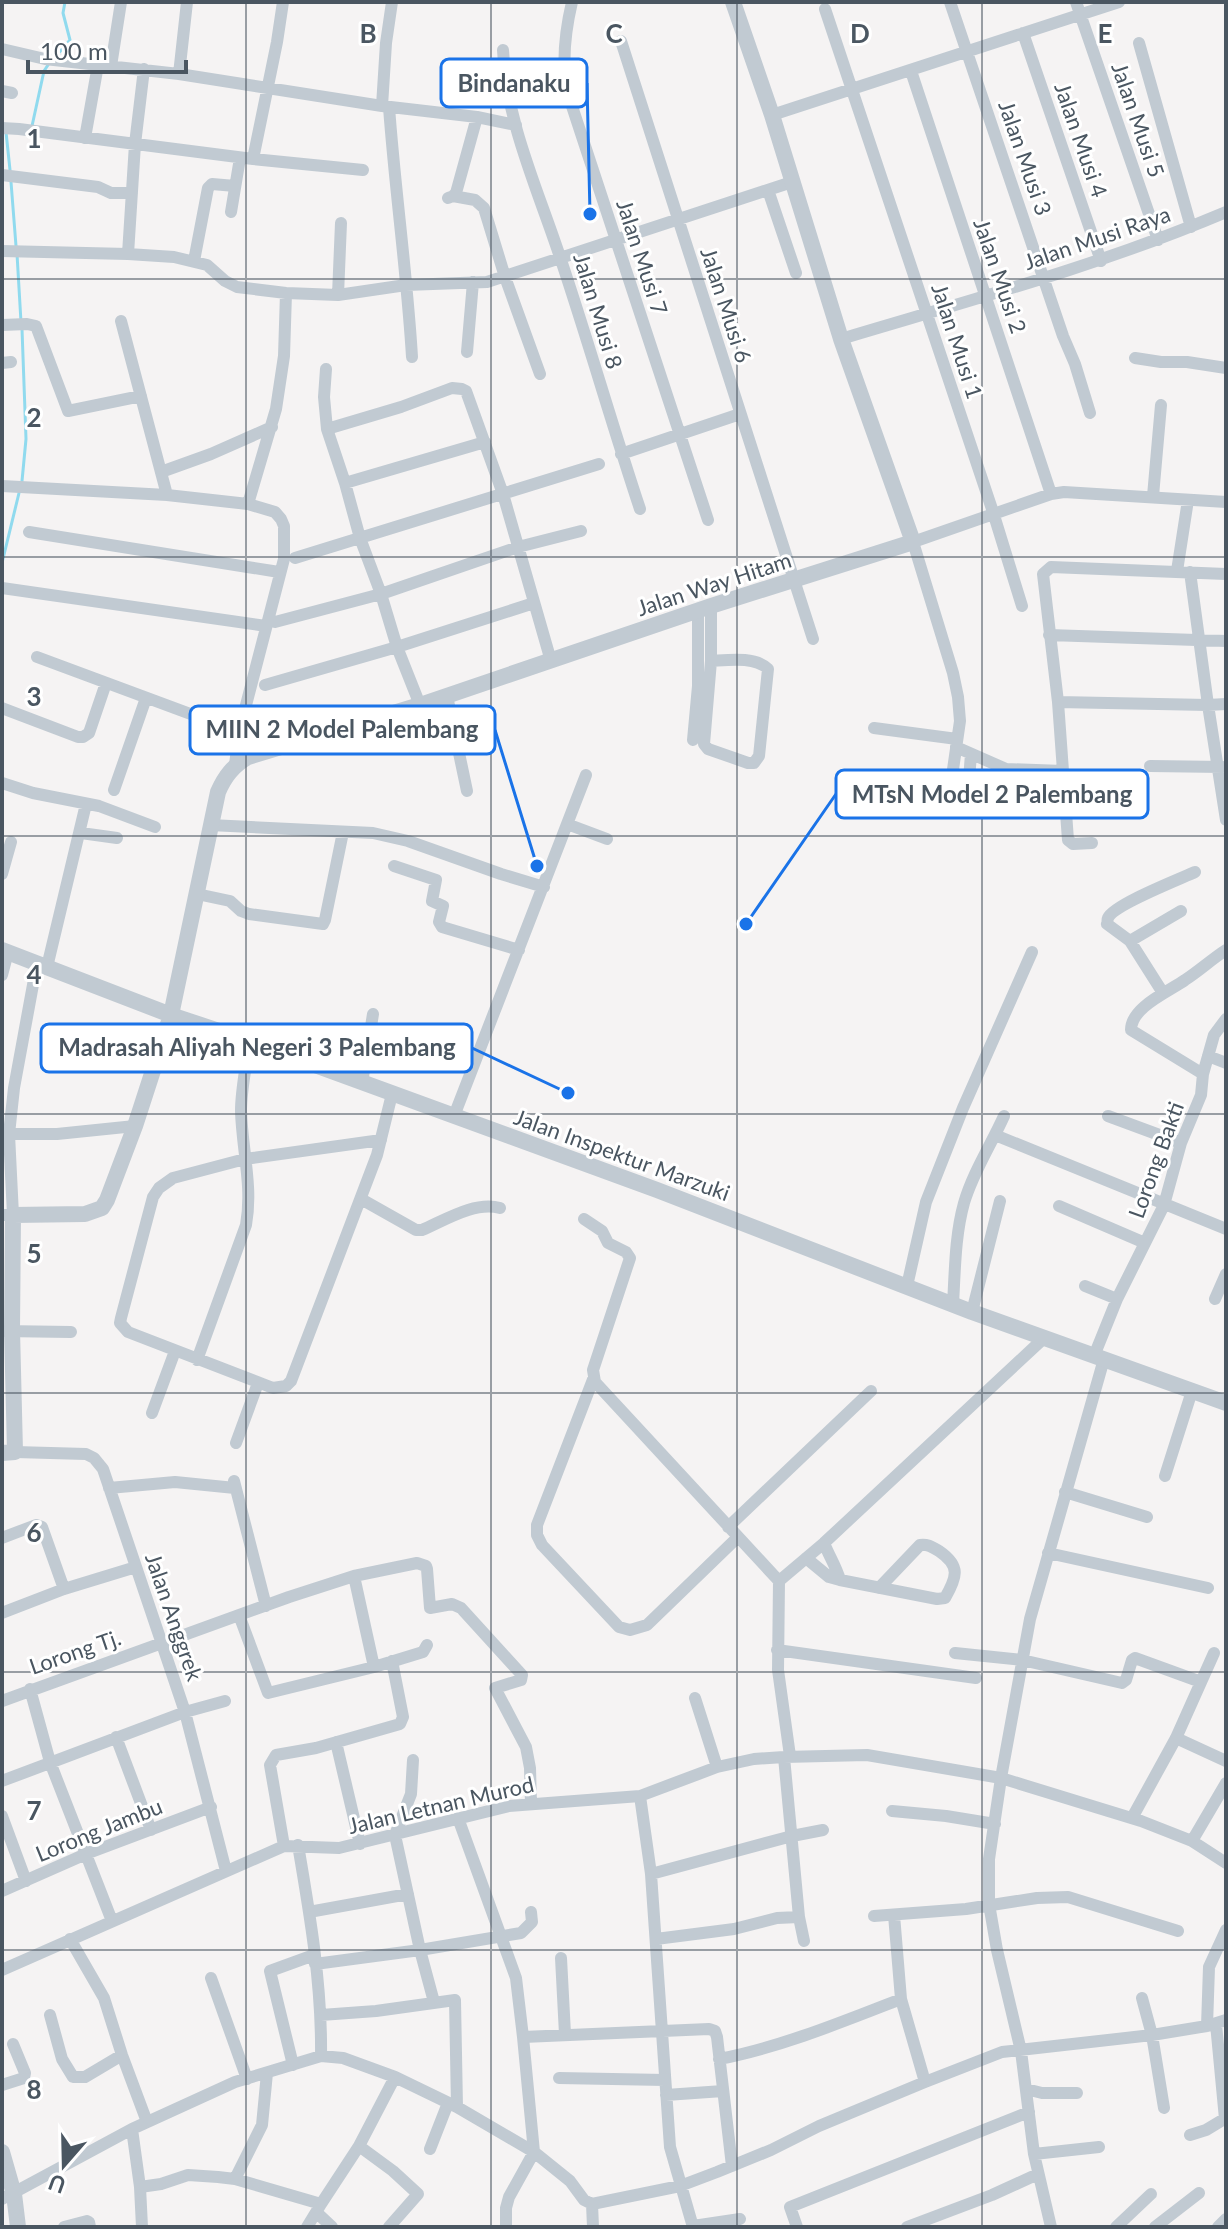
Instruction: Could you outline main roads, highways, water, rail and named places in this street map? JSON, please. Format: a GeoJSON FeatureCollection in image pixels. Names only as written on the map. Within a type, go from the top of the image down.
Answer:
{"type":"FeatureCollection","features":[{"type":"Feature","properties":{"kind":"waterway"},"geometry":{"type":"LineString","coordinates":[[56,56],[70,40],[63,13],[65,2]]}},
{"type":"Feature","properties":{"kind":"waterway"},"geometry":{"type":"LineString","coordinates":[[32,126],[48,65]]}},
{"type":"Feature","properties":{"kind":"waterway"},"geometry":{"type":"LineString","coordinates":[[8,132],[10,170]]}},
{"type":"Feature","properties":{"kind":"waterway"},"geometry":{"type":"LineString","coordinates":[[11,182],[16,246]]}},
{"type":"Feature","properties":{"kind":"waterway"},"geometry":{"type":"LineString","coordinates":[[17,254],[21,322]]}},
{"type":"Feature","properties":{"kind":"waterway"},"geometry":{"type":"LineString","coordinates":[[22,329],[26,439],[22,481]]}},
{"type":"Feature","properties":{"kind":"waterway"},"geometry":{"type":"LineString","coordinates":[[2,563],[19,493]]}},
{"type":"Feature","properties":{"kind":"place","name":"Bindanaku"},"geometry":{"type":"Point","coordinates":[590,214]}},
{"type":"Feature","properties":{"kind":"place","name":"MIIN 2 Model Palembang"},"geometry":{"type":"Point","coordinates":[537,866]}},
{"type":"Feature","properties":{"kind":"place","name":"MTsN Model 2 Palembang"},"geometry":{"type":"Point","coordinates":[746,924]}},
{"type":"Feature","properties":{"kind":"place","name":"Madrasah Aliyah Negeri 3 Palembang"},"geometry":{"type":"Point","coordinates":[568,1093]}}]}
